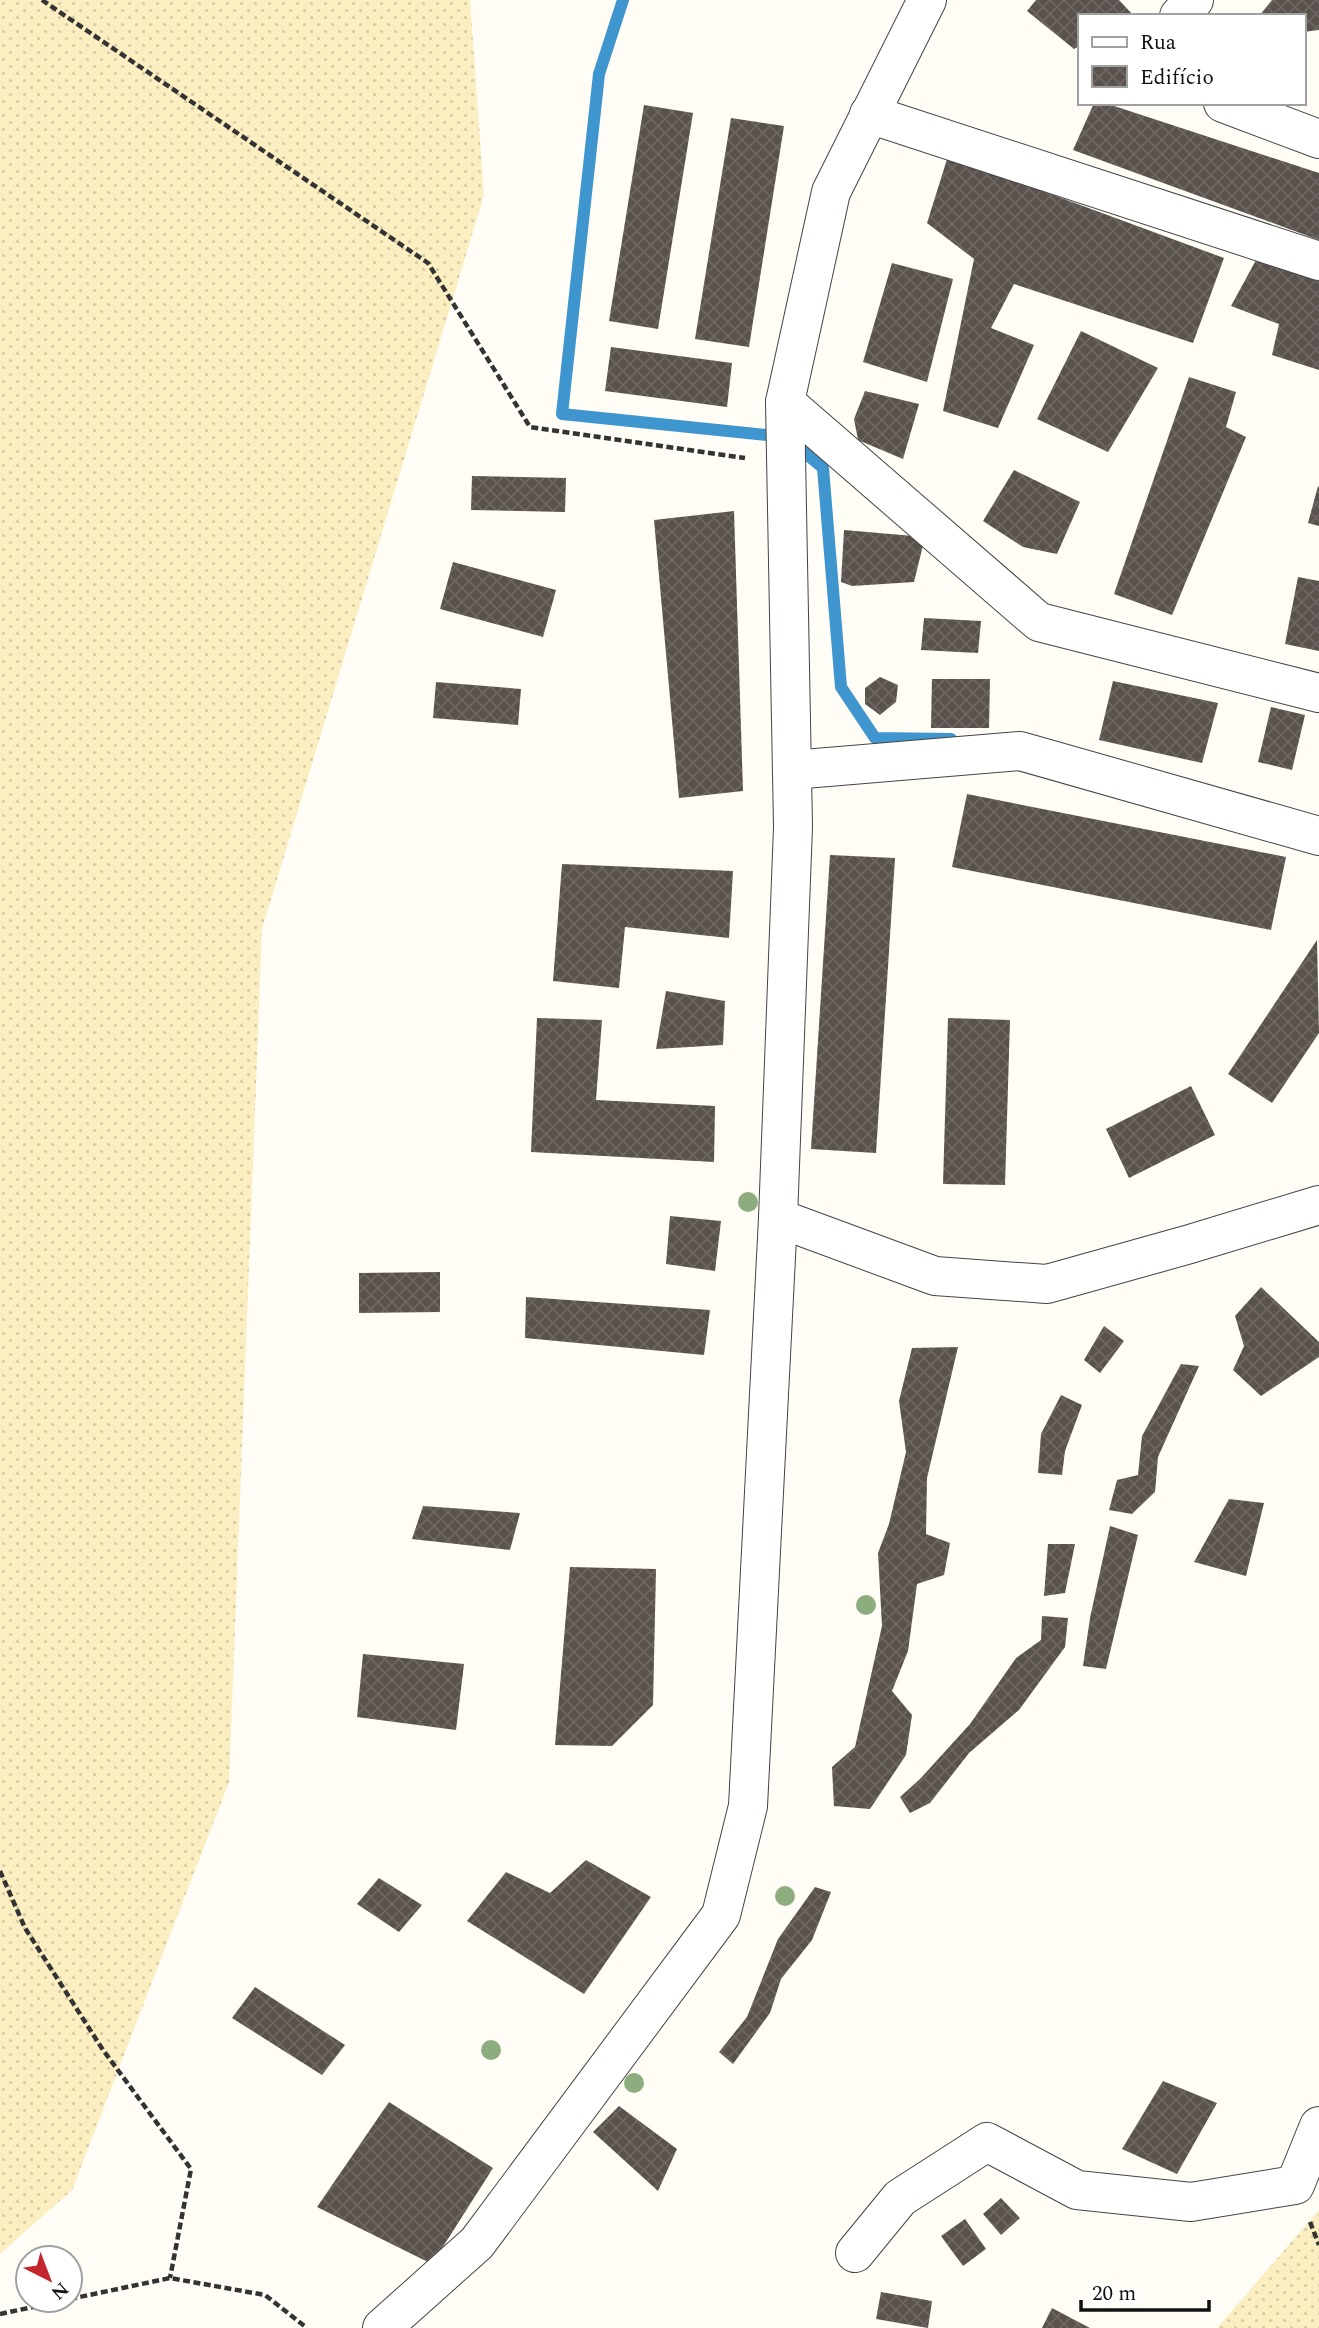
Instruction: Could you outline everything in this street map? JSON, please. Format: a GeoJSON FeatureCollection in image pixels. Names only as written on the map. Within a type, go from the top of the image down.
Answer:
{"type":"FeatureCollection","features":[{"type":"Feature","properties":{"kind":"street"},"geometry":{"type":"LineString","coordinates":[[382,2328],[477,2244],[721,1915],[748,1806],[778,1218],[793,827],[785,402],[831,192],[927,0]]}},
{"type":"Feature","properties":{"kind":"street"},"geometry":{"type":"LineString","coordinates":[[1181,14],[1194,0]]}},
{"type":"Feature","properties":{"kind":"street"},"geometry":{"type":"LineString","coordinates":[[1228,105],[1319,139]]}},
{"type":"Feature","properties":{"kind":"street"},"geometry":{"type":"LineString","coordinates":[[869,114],[1319,261]]}},
{"type":"Feature","properties":{"kind":"street"},"geometry":{"type":"LineString","coordinates":[[785,402],[1039,622],[1319,693]]}},
{"type":"Feature","properties":{"kind":"street"},"geometry":{"type":"LineString","coordinates":[[792,770],[1020,751],[1319,836]]}},
{"type":"Feature","properties":{"kind":"street"},"geometry":{"type":"LineString","coordinates":[[778,1218],[935,1276],[1046,1284],[1319,1205]]}},
{"type":"Feature","properties":{"kind":"street"},"geometry":{"type":"LineString","coordinates":[[855,2253],[900,2198],[987,2142],[1077,2190],[1191,2202],[1295,2185],[1319,2126]]}},
{"type":"Feature","properties":{"kind":"path"},"geometry":{"type":"LineString","coordinates":[[42,0],[428,263],[530,427],[785,464]]}},
{"type":"Feature","properties":{"kind":"path"},"geometry":{"type":"LineString","coordinates":[[0,1871],[25,1928],[103,2049],[191,2169],[170,2278]]}},
{"type":"Feature","properties":{"kind":"path"},"geometry":{"type":"LineString","coordinates":[[84,2297],[170,2278],[265,2295],[307,2328]]}},
{"type":"Feature","properties":{"kind":"sand"},"geometry":{"type":"Polygon","coordinates":[[[0,0],[470,0],[484,195],[262,929],[229,1782],[72,2190],[0,2254],[0,0]]]}},
{"type":"Feature","properties":{"kind":"sand"},"geometry":{"type":"Polygon","coordinates":[[[1319,2210],[1319,2328],[1217,2328],[1319,2210]]]}},
{"type":"Feature","properties":{"kind":"building"},"geometry":{"type":"Polygon","coordinates":[[[1036,0],[1119,0],[1132,14],[1078,14],[1078,47],[1074,49],[1027,11],[1036,0]]]}},
{"type":"Feature","properties":{"kind":"building"},"geometry":{"type":"Polygon","coordinates":[[[1272,0],[1319,0],[1319,30],[1305,32],[1305,14],[1261,14],[1272,0]]]}},
{"type":"Feature","properties":{"kind":"building"},"geometry":{"type":"Polygon","coordinates":[[[644,105],[693,113],[658,329],[609,321],[644,105]]]}},
{"type":"Feature","properties":{"kind":"building"},"geometry":{"type":"Polygon","coordinates":[[[1093,105],[1111,105],[1319,173],[1319,240],[1073,150],[1093,105]]]}},
{"type":"Feature","properties":{"kind":"building"},"geometry":{"type":"Polygon","coordinates":[[[731,118],[784,126],[749,347],[695,339],[731,118]]]}},
{"type":"Feature","properties":{"kind":"building"},"geometry":{"type":"Polygon","coordinates":[[[948,156],[1224,258],[1193,343],[1014,284],[991,328],[1034,345],[998,428],[943,411],[974,259],[927,223],[948,156]]]}},
{"type":"Feature","properties":{"kind":"building"},"geometry":{"type":"Polygon","coordinates":[[[1256,260],[1319,281],[1319,370],[1272,355],[1279,324],[1231,306],[1256,260]]]}},
{"type":"Feature","properties":{"kind":"building"},"geometry":{"type":"Polygon","coordinates":[[[892,263],[953,279],[927,382],[863,362],[892,263]]]}},
{"type":"Feature","properties":{"kind":"building"},"geometry":{"type":"Polygon","coordinates":[[[1081,331],[1158,368],[1108,452],[1037,419],[1081,331]]]}},
{"type":"Feature","properties":{"kind":"building"},"geometry":{"type":"Polygon","coordinates":[[[611,347],[732,363],[727,407],[605,391],[611,347]]]}},
{"type":"Feature","properties":{"kind":"building"},"geometry":{"type":"Polygon","coordinates":[[[1189,377],[1236,392],[1226,427],[1246,437],[1172,615],[1114,594],[1189,377]]]}},
{"type":"Feature","properties":{"kind":"building"},"geometry":{"type":"Polygon","coordinates":[[[865,391],[919,404],[903,459],[858,440],[854,419],[865,391]]]}},
{"type":"Feature","properties":{"kind":"building"},"geometry":{"type":"Polygon","coordinates":[[[1014,470],[1080,502],[1057,554],[1023,547],[983,521],[1014,470]]]}},
{"type":"Feature","properties":{"kind":"building"},"geometry":{"type":"Polygon","coordinates":[[[472,476],[566,478],[565,512],[471,510],[472,476]]]}},
{"type":"Feature","properties":{"kind":"building"},"geometry":{"type":"Polygon","coordinates":[[[1319,487],[1319,526],[1308,523],[1319,487]]]}},
{"type":"Feature","properties":{"kind":"building"},"geometry":{"type":"Polygon","coordinates":[[[734,511],[743,791],[679,798],[654,520],[734,511]]]}},
{"type":"Feature","properties":{"kind":"building"},"geometry":{"type":"Polygon","coordinates":[[[844,530],[925,537],[914,582],[852,586],[841,582],[844,530]]]}},
{"type":"Feature","properties":{"kind":"building"},"geometry":{"type":"Polygon","coordinates":[[[453,562],[556,590],[543,637],[440,609],[453,562]]]}},
{"type":"Feature","properties":{"kind":"building"},"geometry":{"type":"Polygon","coordinates":[[[1298,577],[1319,581],[1319,651],[1285,644],[1298,577]]]}},
{"type":"Feature","properties":{"kind":"building"},"geometry":{"type":"Polygon","coordinates":[[[924,618],[981,621],[978,653],[921,650],[924,618]]]}},
{"type":"Feature","properties":{"kind":"building"},"geometry":{"type":"Polygon","coordinates":[[[880,677],[898,685],[896,702],[880,715],[865,704],[865,688],[880,677]]]}},
{"type":"Feature","properties":{"kind":"building"},"geometry":{"type":"Polygon","coordinates":[[[932,679],[990,679],[989,728],[931,728],[932,679]]]}},
{"type":"Feature","properties":{"kind":"building"},"geometry":{"type":"Polygon","coordinates":[[[1113,681],[1218,703],[1202,763],[1099,740],[1113,681]]]}},
{"type":"Feature","properties":{"kind":"building"},"geometry":{"type":"Polygon","coordinates":[[[436,682],[521,689],[518,725],[433,718],[436,682]]]}},
{"type":"Feature","properties":{"kind":"building"},"geometry":{"type":"Polygon","coordinates":[[[1271,707],[1305,715],[1292,770],[1258,762],[1271,707]]]}},
{"type":"Feature","properties":{"kind":"building"},"geometry":{"type":"Polygon","coordinates":[[[967,794],[1286,857],[1271,930],[952,867],[967,794]]]}},
{"type":"Feature","properties":{"kind":"building"},"geometry":{"type":"Polygon","coordinates":[[[830,855],[895,858],[876,1153],[811,1149],[830,855]]]}},
{"type":"Feature","properties":{"kind":"building"},"geometry":{"type":"Polygon","coordinates":[[[562,864],[733,871],[729,938],[625,927],[619,988],[553,981],[562,864]]]}},
{"type":"Feature","properties":{"kind":"building"},"geometry":{"type":"Polygon","coordinates":[[[1317,940],[1319,1033],[1272,1103],[1228,1074],[1317,940]]]}},
{"type":"Feature","properties":{"kind":"building"},"geometry":{"type":"Polygon","coordinates":[[[666,991],[725,1001],[723,1045],[656,1049],[666,991]]]}},
{"type":"Feature","properties":{"kind":"building"},"geometry":{"type":"Polygon","coordinates":[[[537,1018],[602,1020],[596,1100],[715,1106],[714,1162],[531,1152],[537,1018]]]}},
{"type":"Feature","properties":{"kind":"building"},"geometry":{"type":"Polygon","coordinates":[[[948,1018],[1010,1020],[1005,1185],[943,1184],[948,1018]]]}},
{"type":"Feature","properties":{"kind":"building"},"geometry":{"type":"Polygon","coordinates":[[[1191,1086],[1215,1135],[1129,1178],[1106,1129],[1191,1086]]]}},
{"type":"Feature","properties":{"kind":"building"},"geometry":{"type":"Polygon","coordinates":[[[670,1216],[721,1221],[715,1271],[666,1264],[670,1216]]]}},
{"type":"Feature","properties":{"kind":"building"},"geometry":{"type":"Polygon","coordinates":[[[440,1272],[440,1312],[359,1313],[359,1273],[440,1272]]]}},
{"type":"Feature","properties":{"kind":"building"},"geometry":{"type":"Polygon","coordinates":[[[1261,1287],[1319,1342],[1319,1357],[1261,1396],[1233,1370],[1244,1346],[1235,1316],[1261,1287]]]}},
{"type":"Feature","properties":{"kind":"building"},"geometry":{"type":"Polygon","coordinates":[[[526,1297],[710,1310],[704,1355],[525,1338],[526,1297]]]}},
{"type":"Feature","properties":{"kind":"building"},"geometry":{"type":"Polygon","coordinates":[[[1104,1326],[1124,1341],[1100,1373],[1084,1360],[1104,1326]]]}},
{"type":"Feature","properties":{"kind":"building"},"geometry":{"type":"Polygon","coordinates":[[[958,1347],[927,1478],[926,1534],[950,1543],[944,1575],[917,1584],[908,1651],[892,1691],[912,1715],[906,1755],[870,1809],[834,1806],[832,1767],[855,1747],[882,1626],[878,1553],[889,1524],[906,1452],[899,1401],[912,1348],[958,1347]]]}},
{"type":"Feature","properties":{"kind":"building"},"geometry":{"type":"Polygon","coordinates":[[[1181,1364],[1199,1366],[1158,1457],[1155,1492],[1132,1514],[1109,1510],[1117,1480],[1138,1475],[1142,1436],[1181,1364]]]}},
{"type":"Feature","properties":{"kind":"building"},"geometry":{"type":"Polygon","coordinates":[[[1061,1395],[1082,1405],[1065,1451],[1062,1475],[1038,1473],[1041,1434],[1061,1395]]]}},
{"type":"Feature","properties":{"kind":"building"},"geometry":{"type":"Polygon","coordinates":[[[1229,1499],[1264,1503],[1246,1576],[1194,1562],[1229,1499]]]}},
{"type":"Feature","properties":{"kind":"building"},"geometry":{"type":"Polygon","coordinates":[[[423,1506],[520,1513],[510,1550],[412,1539],[423,1506]]]}},
{"type":"Feature","properties":{"kind":"building"},"geometry":{"type":"Polygon","coordinates":[[[1110,1526],[1138,1535],[1106,1669],[1083,1666],[1090,1618],[1110,1526]]]}},
{"type":"Feature","properties":{"kind":"building"},"geometry":{"type":"Polygon","coordinates":[[[1048,1544],[1075,1544],[1065,1593],[1044,1596],[1048,1544]]]}},
{"type":"Feature","properties":{"kind":"building"},"geometry":{"type":"Polygon","coordinates":[[[570,1567],[656,1569],[653,1705],[612,1746],[555,1745],[570,1567]]]}},
{"type":"Feature","properties":{"kind":"building"},"geometry":{"type":"Polygon","coordinates":[[[1042,1616],[1068,1618],[1065,1647],[1019,1710],[969,1753],[930,1803],[910,1813],[900,1797],[970,1724],[1016,1658],[1041,1640],[1042,1616]]]}},
{"type":"Feature","properties":{"kind":"building"},"geometry":{"type":"Polygon","coordinates":[[[363,1654],[464,1664],[456,1730],[357,1717],[363,1654]]]}},
{"type":"Feature","properties":{"kind":"building"},"geometry":{"type":"Polygon","coordinates":[[[586,1860],[651,1897],[584,1994],[467,1921],[506,1872],[550,1893],[586,1860]]]}},
{"type":"Feature","properties":{"kind":"building"},"geometry":{"type":"Polygon","coordinates":[[[379,1878],[422,1905],[399,1932],[357,1904],[379,1878]]]}},
{"type":"Feature","properties":{"kind":"building"},"geometry":{"type":"Polygon","coordinates":[[[815,1887],[831,1892],[812,1940],[781,1979],[770,2013],[733,2064],[719,2052],[747,2017],[778,1939],[815,1887]]]}},
{"type":"Feature","properties":{"kind":"building"},"geometry":{"type":"Polygon","coordinates":[[[255,1987],[345,2045],[322,2075],[232,2018],[255,1987]]]}},
{"type":"Feature","properties":{"kind":"building"},"geometry":{"type":"Polygon","coordinates":[[[1163,2081],[1217,2103],[1177,2174],[1122,2149],[1163,2081]]]}},
{"type":"Feature","properties":{"kind":"building"},"geometry":{"type":"Polygon","coordinates":[[[389,2102],[493,2168],[432,2264],[317,2207],[389,2102]]]}},
{"type":"Feature","properties":{"kind":"building"},"geometry":{"type":"Polygon","coordinates":[[[619,2106],[677,2149],[658,2191],[593,2132],[619,2106]]]}},
{"type":"Feature","properties":{"kind":"building"},"geometry":{"type":"Polygon","coordinates":[[[1001,2198],[1020,2218],[1001,2235],[983,2214],[1001,2198]]]}},
{"type":"Feature","properties":{"kind":"building"},"geometry":{"type":"Polygon","coordinates":[[[965,2219],[986,2249],[963,2266],[941,2236],[965,2219]]]}},
{"type":"Feature","properties":{"kind":"building"},"geometry":{"type":"Polygon","coordinates":[[[881,2292],[932,2301],[928,2328],[876,2319],[881,2292]]]}},
{"type":"Feature","properties":{"kind":"building"},"geometry":{"type":"Polygon","coordinates":[[[1052,2308],[1090,2328],[1042,2328],[1052,2308]]]}},
{"type":"Feature","properties":{"kind":"waterway"},"geometry":{"type":"LineString","coordinates":[[623,0],[599,74],[562,414],[786,437],[823,468],[841,687],[875,738],[951,739]]}}]}
